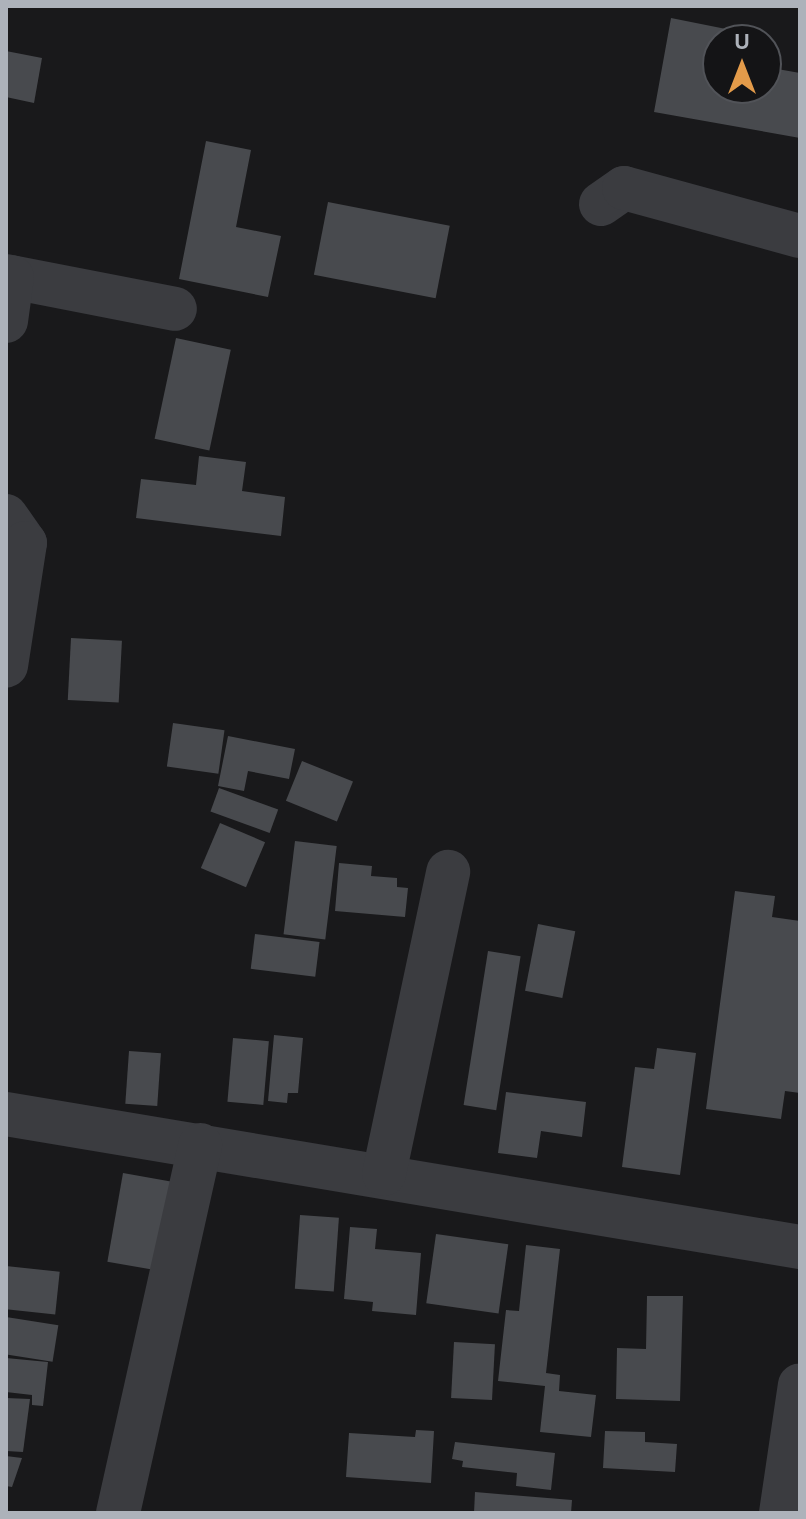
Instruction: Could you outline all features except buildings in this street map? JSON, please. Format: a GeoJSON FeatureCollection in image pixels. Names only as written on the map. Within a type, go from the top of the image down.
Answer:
{"type":"FeatureCollection","features":[{"type":"Feature","properties":{"kind":"street"},"geometry":{"type":"LineString","coordinates":[[601,204],[624,188],[800,236]]}},
{"type":"Feature","properties":{"kind":"street"},"geometry":{"type":"LineString","coordinates":[[6,321],[9,276],[175,309]]}},
{"type":"Feature","properties":{"kind":"street"},"geometry":{"type":"LineString","coordinates":[[6,516],[25,543],[25,562],[6,666]]}},
{"type":"Feature","properties":{"kind":"street"},"geometry":{"type":"LineString","coordinates":[[384,1174],[448,872]]}},
{"type":"Feature","properties":{"kind":"street"},"geometry":{"type":"LineString","coordinates":[[6,1114],[384,1174],[800,1247]]}},
{"type":"Feature","properties":{"kind":"street"},"geometry":{"type":"LineString","coordinates":[[118,1513],[200,1145]]}},
{"type":"Feature","properties":{"kind":"street"},"geometry":{"type":"LineString","coordinates":[[781,1513],[800,1385]]}}]}
